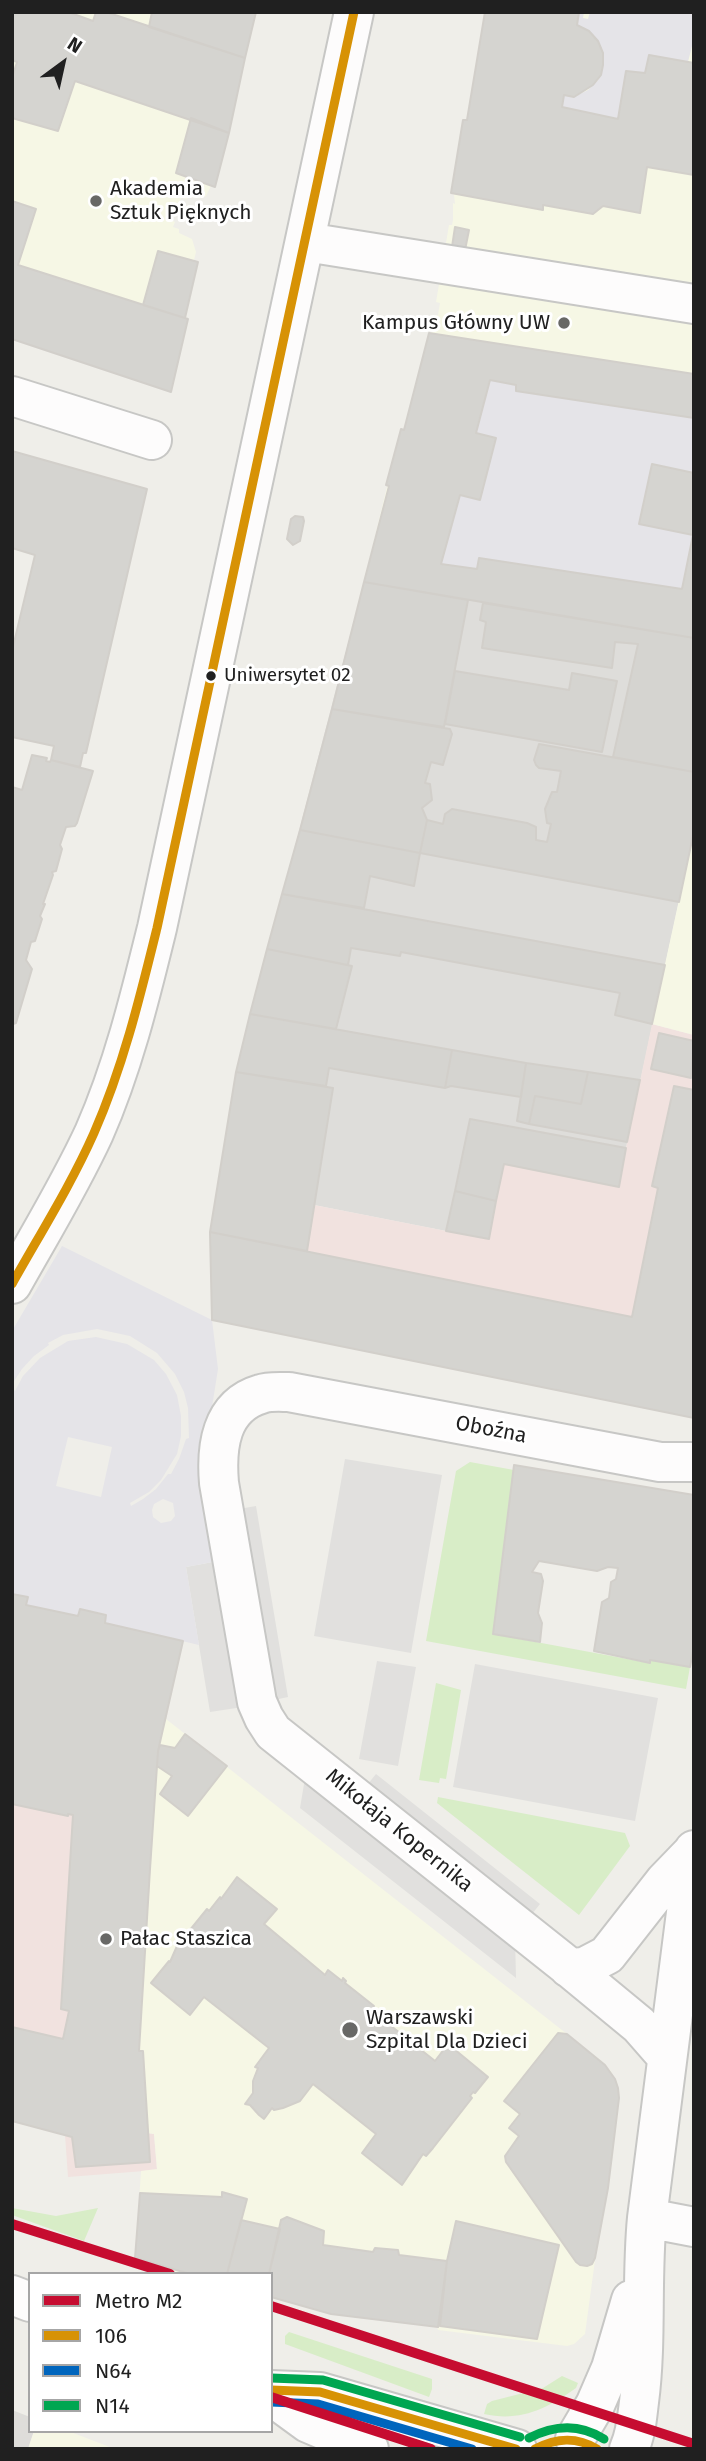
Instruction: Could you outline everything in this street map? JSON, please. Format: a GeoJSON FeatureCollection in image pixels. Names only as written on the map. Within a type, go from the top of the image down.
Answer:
{"type":"FeatureCollection","features":[{"type":"Feature","properties":{"kind":"street"},"geometry":{"type":"LineString","coordinates":[[12,1284],[66,1189],[93,1133],[109,1094],[135,1014],[157,928],[354,12]]}},
{"type":"Feature","properties":{"kind":"street"},"geometry":{"type":"LineString","coordinates":[[306,242],[694,304]]}},
{"type":"Feature","properties":{"kind":"street"},"geometry":{"type":"LineString","coordinates":[[12,396],[152,440]]}},
{"type":"Feature","properties":{"kind":"street","name":"Oboźna"},"geometry":{"type":"LineString","coordinates":[[289,1392],[660,1462],[694,1462]]}},
{"type":"Feature","properties":{"kind":"street","name":"Mikołaja Kopernika"},"geometry":{"type":"LineString","coordinates":[[289,1392],[261,1394],[232,1413],[221,1435],[217,1458],[257,1702],[264,1718],[273,1732],[639,2025],[667,2057]]}},
{"type":"Feature","properties":{"kind":"street"},"geometry":{"type":"LineString","coordinates":[[569,1968],[584,1967],[607,1955],[665,1881],[694,1851]]}},
{"type":"Feature","properties":{"kind":"street"},"geometry":{"type":"LineString","coordinates":[[629,2449],[634,2437],[643,2372],[643,2257],[647,2218],[694,1851]]}},
{"type":"Feature","properties":{"kind":"street"},"geometry":{"type":"LineString","coordinates":[[647,2218],[694,2227]]}},
{"type":"Feature","properties":{"kind":"street"},"geometry":{"type":"LineString","coordinates":[[534,2449],[550,2440],[586,2444],[595,2405],[611,2368],[643,2257]]}},
{"type":"Feature","properties":{"kind":"street"},"geometry":{"type":"LineString","coordinates":[[273,2390],[320,2392],[517,2449]]}},
{"type":"Feature","properties":{"kind":"street"},"geometry":{"type":"LineString","coordinates":[[273,2397],[308,2423],[369,2449]]}},
{"type":"Feature","properties":{"kind":"shaded area","name":"Akademia Sztuk Pięknych"},"geometry":{"type":"Polygon","coordinates":[[[12,12],[152,12],[149,27],[245,58],[215,187],[211,186],[206,196],[201,198],[181,198],[179,203],[176,203],[172,220],[175,222],[173,227],[179,229],[179,233],[192,239],[196,252],[194,260],[198,262],[171,392],[12,339],[12,12]]]}},
{"type":"Feature","properties":{"kind":"shaded area","name":"Kampus Główny UW"},"geometry":{"type":"Polygon","coordinates":[[[485,12],[694,12],[694,638],[364,582],[401,429],[404,429],[429,333],[436,330],[433,325],[440,303],[436,302],[449,225],[452,225],[453,220],[453,203],[455,204],[454,195],[451,193],[463,120],[467,120],[485,12]]]}},
{"type":"Feature","properties":{"kind":"shaded area"},"geometry":{"type":"Polygon","coordinates":[[[579,12],[584,12],[583,18],[588,19],[590,12],[694,12],[694,38],[688,62],[645,73],[626,71],[618,119],[562,107],[564,95],[574,97],[588,90],[598,80],[603,65],[603,53],[598,41],[589,31],[577,25],[579,12]]]}},
{"type":"Feature","properties":{"kind":"shaded area"},"geometry":{"type":"Polygon","coordinates":[[[490,380],[516,385],[516,391],[694,418],[694,473],[639,524],[693,535],[682,589],[479,558],[477,569],[441,564],[460,495],[480,500],[496,438],[476,433],[490,380]]]}},
{"type":"Feature","properties":{"kind":"shaded area"},"geometry":{"type":"Polygon","coordinates":[[[364,582],[694,638],[694,831],[626,1148],[470,1119],[446,1231],[314,1205],[236,1072],[364,582]]]}},
{"type":"Feature","properties":{"kind":"shaded area"},"geometry":{"type":"Polygon","coordinates":[[[694,831],[694,1035],[652,1024],[694,831]]]}},
{"type":"Feature","properties":{"kind":"shaded area"},"geometry":{"type":"Polygon","coordinates":[[[652,1024],[694,1035],[694,1418],[212,1320],[210,1232],[314,1205],[446,1231],[470,1119],[626,1148],[652,1024]]]}},
{"type":"Feature","properties":{"kind":"shaded area"},"geometry":{"type":"Polygon","coordinates":[[[62,1246],[212,1320],[218,1369],[205,1451],[218,1561],[186,1567],[199,1645],[105,1623],[106,1614],[80,1609],[78,1616],[26,1605],[28,1597],[12,1594],[12,1387],[15,1391],[23,1376],[40,1358],[68,1341],[96,1337],[127,1344],[154,1360],[166,1374],[177,1395],[181,1416],[177,1454],[161,1480],[149,1492],[130,1503],[131,1506],[156,1489],[168,1474],[171,1474],[186,1439],[189,1438],[188,1408],[175,1374],[157,1353],[130,1336],[97,1329],[63,1335],[48,1343],[49,1345],[34,1356],[12,1384],[12,1331],[62,1246]],[[68,1437],[56,1486],[101,1497],[112,1447],[68,1437]],[[163,1499],[154,1504],[152,1510],[153,1517],[161,1523],[171,1521],[175,1516],[173,1503],[163,1499]]]}},
{"type":"Feature","properties":{"kind":"shaded area"},"geometry":{"type":"Polygon","coordinates":[[[345,1459],[442,1475],[411,1653],[314,1636],[345,1459]]]}},
{"type":"Feature","properties":{"kind":"shaded area"},"geometry":{"type":"Polygon","coordinates":[[[256,1506],[288,1697],[274,1700],[239,1509],[256,1506]]]}},
{"type":"Feature","properties":{"kind":"shaded area"},"geometry":{"type":"Polygon","coordinates":[[[218,1561],[243,1707],[210,1712],[186,1567],[218,1561]]]}},
{"type":"Feature","properties":{"kind":"shaded area","name":"Pałac Staszica"},"geometry":{"type":"Polygon","coordinates":[[[12,1594],[28,1597],[26,1605],[80,1609],[106,1615],[105,1623],[183,1641],[159,1751],[143,2051],[148,2133],[154,2134],[157,2170],[68,2177],[65,2135],[12,2121],[12,1594]]]}},
{"type":"Feature","properties":{"kind":"shaded area"},"geometry":{"type":"Polygon","coordinates":[[[377,1661],[416,1667],[398,1766],[359,1759],[377,1661]]]}},
{"type":"Feature","properties":{"kind":"shaded area"},"geometry":{"type":"Polygon","coordinates":[[[475,1664],[658,1698],[635,1821],[453,1787],[475,1664]]]}},
{"type":"Feature","properties":{"kind":"shaded area","name":"Warszawski Szpital Dla Dzieci"},"geometry":{"type":"Polygon","coordinates":[[[166,1719],[611,2071],[619,2098],[608,2188],[585,2334],[574,2344],[567,2346],[331,2314],[273,2298],[273,2272],[162,2272],[135,2264],[141,2171],[157,2169],[154,2134],[147,2133],[143,2052],[139,2051],[158,1751],[166,1719]]]}},
{"type":"Feature","properties":{"kind":"shaded area"},"geometry":{"type":"Polygon","coordinates":[[[306,1772],[515,1937],[516,1978],[300,1808],[306,1772]]]}},
{"type":"Feature","properties":{"kind":"shaded area"},"geometry":{"type":"Polygon","coordinates":[[[376,1774],[540,1904],[532,1914],[367,1785],[376,1774]]]}},
{"type":"Feature","properties":{"kind":"shaded area"},"geometry":{"type":"Polygon","coordinates":[[[12,2410],[28,2416],[28,2433],[33,2433],[28,2449],[12,2449],[12,2410]]]}},
{"type":"Feature","properties":{"kind":"shaded area"},"geometry":{"type":"Polygon","coordinates":[[[33,2433],[73,2433],[115,2449],[28,2449],[33,2433]]]}},
{"type":"Feature","properties":{"kind":"green space"},"geometry":{"type":"Polygon","coordinates":[[[470,1462],[514,1470],[493,1634],[649,1663],[650,1660],[690,1667],[686,1689],[426,1641],[456,1471],[470,1462]]]}},
{"type":"Feature","properties":{"kind":"green space"},"geometry":{"type":"Polygon","coordinates":[[[436,1683],[461,1690],[446,1779],[440,1778],[439,1783],[419,1780],[436,1683]]]}},
{"type":"Feature","properties":{"kind":"green space"},"geometry":{"type":"Polygon","coordinates":[[[438,1797],[625,1833],[630,1846],[579,1915],[437,1803],[438,1797]]]}},
{"type":"Feature","properties":{"kind":"green space"},"geometry":{"type":"Polygon","coordinates":[[[12,2208],[56,2216],[98,2208],[84,2241],[12,2215],[12,2208]]]}},
{"type":"Feature","properties":{"kind":"green space"},"geometry":{"type":"Polygon","coordinates":[[[289,2332],[432,2379],[429,2397],[285,2344],[285,2336],[289,2332]]]}},
{"type":"Feature","properties":{"kind":"green space"},"geometry":{"type":"Polygon","coordinates":[[[562,2376],[578,2383],[576,2388],[544,2408],[521,2415],[484,2414],[487,2404],[492,2401],[543,2388],[562,2376]]]}},
{"type":"Feature","properties":{"kind":"building"},"geometry":{"type":"Polygon","coordinates":[[[12,12],[68,12],[93,21],[96,12],[106,12],[245,58],[229,133],[75,81],[58,131],[12,118],[12,78],[17,62],[12,60],[12,12]]]}},
{"type":"Feature","properties":{"kind":"building"},"geometry":{"type":"Polygon","coordinates":[[[152,12],[256,12],[245,58],[149,27],[152,12]]]}},
{"type":"Feature","properties":{"kind":"building"},"geometry":{"type":"Polygon","coordinates":[[[485,12],[579,12],[577,25],[589,31],[598,41],[603,53],[603,65],[601,75],[593,85],[574,97],[564,95],[562,107],[618,119],[626,71],[645,73],[649,55],[694,63],[694,175],[647,167],[640,213],[603,206],[593,214],[543,205],[543,210],[451,193],[463,120],[467,120],[485,12]]]}},
{"type":"Feature","properties":{"kind":"building"},"geometry":{"type":"Polygon","coordinates":[[[191,118],[229,133],[215,187],[176,173],[191,118]]]}},
{"type":"Feature","properties":{"kind":"building"},"geometry":{"type":"Polygon","coordinates":[[[12,201],[36,209],[18,265],[188,319],[171,392],[12,339],[12,201]]]}},
{"type":"Feature","properties":{"kind":"building"},"geometry":{"type":"Polygon","coordinates":[[[455,227],[469,230],[465,250],[452,247],[455,227]]]}},
{"type":"Feature","properties":{"kind":"building"},"geometry":{"type":"Polygon","coordinates":[[[158,251],[198,262],[185,318],[143,305],[158,251]]]}},
{"type":"Feature","properties":{"kind":"building"},"geometry":{"type":"Polygon","coordinates":[[[429,333],[694,374],[694,418],[516,391],[516,385],[490,380],[476,433],[496,438],[480,500],[460,495],[441,564],[477,569],[479,558],[682,589],[693,535],[639,524],[652,464],[694,473],[694,638],[364,582],[389,486],[386,485],[401,429],[404,430],[429,333]]]}},
{"type":"Feature","properties":{"kind":"building"},"geometry":{"type":"Polygon","coordinates":[[[12,451],[147,489],[86,753],[83,753],[80,767],[51,760],[54,746],[12,737],[12,651],[35,555],[12,548],[12,451]]]}},
{"type":"Feature","properties":{"kind":"building"},"geometry":{"type":"Polygon","coordinates":[[[295,516],[303,517],[304,521],[300,541],[293,545],[287,539],[291,519],[295,516]]]}},
{"type":"Feature","properties":{"kind":"building"},"geometry":{"type":"Polygon","coordinates":[[[364,582],[468,600],[444,727],[332,709],[364,582]]]}},
{"type":"Feature","properties":{"kind":"building"},"geometry":{"type":"Polygon","coordinates":[[[483,603],[694,638],[694,772],[613,757],[638,644],[615,642],[612,668],[482,648],[486,622],[480,620],[483,603]]]}},
{"type":"Feature","properties":{"kind":"building"},"geometry":{"type":"Polygon","coordinates":[[[455,671],[569,690],[572,673],[617,681],[602,752],[445,724],[455,671]]]}},
{"type":"Feature","properties":{"kind":"building"},"geometry":{"type":"Polygon","coordinates":[[[332,709],[450,729],[452,734],[443,765],[431,762],[425,783],[430,784],[432,800],[422,808],[427,820],[420,853],[300,830],[332,709]]]}},
{"type":"Feature","properties":{"kind":"building"},"geometry":{"type":"Polygon","coordinates":[[[539,744],[694,772],[694,831],[679,902],[420,853],[427,820],[443,824],[445,814],[452,809],[527,823],[536,827],[536,840],[547,842],[551,824],[547,823],[545,809],[552,792],[557,792],[561,771],[539,768],[536,765],[534,760],[539,744]]]}},
{"type":"Feature","properties":{"kind":"building"},"geometry":{"type":"Polygon","coordinates":[[[32,755],[47,758],[46,761],[93,771],[77,823],[75,826],[66,827],[60,845],[62,849],[56,871],[52,872],[40,916],[42,919],[26,960],[32,969],[16,1023],[13,1024],[12,787],[22,790],[32,755]]]}},
{"type":"Feature","properties":{"kind":"building"},"geometry":{"type":"Polygon","coordinates":[[[300,830],[420,853],[414,886],[370,876],[364,908],[282,894],[300,830]]]}},
{"type":"Feature","properties":{"kind":"building"},"geometry":{"type":"Polygon","coordinates":[[[282,894],[665,965],[652,1024],[615,1015],[620,993],[401,952],[400,956],[351,948],[348,965],[267,949],[282,894]]]}},
{"type":"Feature","properties":{"kind":"building"},"geometry":{"type":"Polygon","coordinates":[[[267,949],[352,966],[336,1029],[250,1014],[267,949]]]}},
{"type":"Feature","properties":{"kind":"building"},"geometry":{"type":"Polygon","coordinates":[[[250,1014],[452,1050],[445,1088],[329,1068],[326,1086],[236,1072],[250,1014]]]}},
{"type":"Feature","properties":{"kind":"building"},"geometry":{"type":"Polygon","coordinates":[[[659,1033],[694,1041],[691,1078],[651,1069],[659,1033]]]}},
{"type":"Feature","properties":{"kind":"building"},"geometry":{"type":"Polygon","coordinates":[[[452,1050],[526,1063],[521,1097],[451,1086],[445,1088],[452,1050]]]}},
{"type":"Feature","properties":{"kind":"building"},"geometry":{"type":"Polygon","coordinates":[[[526,1063],[588,1072],[581,1104],[535,1096],[529,1124],[517,1121],[526,1063]]]}},
{"type":"Feature","properties":{"kind":"building"},"geometry":{"type":"Polygon","coordinates":[[[236,1072],[333,1088],[307,1251],[210,1232],[236,1072]]]}},
{"type":"Feature","properties":{"kind":"building"},"geometry":{"type":"Polygon","coordinates":[[[588,1072],[640,1080],[627,1142],[529,1124],[535,1096],[581,1104],[588,1072]]]}},
{"type":"Feature","properties":{"kind":"building"},"geometry":{"type":"Polygon","coordinates":[[[674,1086],[694,1090],[694,1418],[212,1320],[210,1232],[632,1317],[658,1188],[652,1186],[674,1086]]]}},
{"type":"Feature","properties":{"kind":"building"},"geometry":{"type":"Polygon","coordinates":[[[470,1119],[626,1148],[619,1187],[504,1164],[496,1201],[455,1191],[470,1119]]]}},
{"type":"Feature","properties":{"kind":"building"},"geometry":{"type":"Polygon","coordinates":[[[455,1191],[496,1201],[489,1239],[446,1231],[455,1191]]]}},
{"type":"Feature","properties":{"kind":"building"},"geometry":{"type":"Polygon","coordinates":[[[514,1465],[694,1495],[694,1646],[690,1667],[650,1660],[650,1663],[594,1651],[602,1602],[609,1598],[611,1582],[616,1579],[618,1568],[608,1567],[597,1571],[539,1561],[532,1572],[541,1574],[543,1581],[538,1613],[542,1623],[540,1642],[493,1634],[514,1465]]]}},
{"type":"Feature","properties":{"kind":"building","name":"Pałac Staszica"},"geometry":{"type":"Polygon","coordinates":[[[12,1594],[28,1597],[26,1605],[78,1616],[80,1609],[106,1615],[105,1623],[183,1641],[158,1751],[150,1869],[139,2051],[143,2051],[150,2162],[76,2167],[72,2137],[12,2121],[12,2027],[63,2039],[69,2011],[61,2009],[73,1815],[12,1804],[12,1594]]]}},
{"type":"Feature","properties":{"kind":"building"},"geometry":{"type":"Polygon","coordinates":[[[185,1734],[227,1766],[188,1816],[160,1794],[172,1776],[157,1766],[160,1745],[175,1748],[185,1734]]]}},
{"type":"Feature","properties":{"kind":"building"},"geometry":{"type":"Polygon","coordinates":[[[237,1877],[277,1909],[264,1924],[325,1975],[328,1970],[342,1981],[343,1978],[345,1983],[374,2006],[371,2010],[435,2061],[448,2044],[488,2077],[475,2093],[473,2092],[470,2096],[472,2098],[433,2148],[426,2156],[423,2154],[402,2185],[362,2153],[376,2134],[313,2084],[300,2101],[283,2108],[272,2108],[264,2119],[250,2105],[245,2104],[253,2093],[253,2081],[258,2068],[255,2067],[269,2048],[204,1997],[190,2015],[151,1983],[170,1962],[177,1946],[207,1909],[209,1911],[220,1897],[221,1899],[237,1877]]]}},
{"type":"Feature","properties":{"kind":"building"},"geometry":{"type":"Polygon","coordinates":[[[558,2033],[567,2034],[605,2065],[618,2088],[608,2188],[595,2258],[592,2264],[587,2266],[576,2262],[506,2162],[505,2156],[519,2136],[509,2128],[520,2114],[504,2101],[558,2033]]]}},
{"type":"Feature","properties":{"kind":"building"},"geometry":{"type":"Polygon","coordinates":[[[222,2192],[247,2199],[228,2272],[183,2272],[135,2258],[140,2193],[222,2197],[222,2192]]]}},
{"type":"Feature","properties":{"kind":"building"},"geometry":{"type":"Polygon","coordinates":[[[287,2217],[324,2231],[323,2245],[373,2252],[375,2248],[398,2250],[399,2255],[447,2261],[438,2327],[331,2314],[273,2298],[273,2272],[269,2272],[281,2220],[287,2217]]]}},
{"type":"Feature","properties":{"kind":"building"},"geometry":{"type":"Polygon","coordinates":[[[241,2220],[280,2229],[269,2272],[228,2272],[241,2220]]]}},
{"type":"Feature","properties":{"kind":"building"},"geometry":{"type":"Polygon","coordinates":[[[456,2221],[559,2245],[537,2339],[440,2326],[447,2261],[456,2221]]]}},
{"type":"Feature","properties":{"kind":"metro line","name":"M2"},"geometry":{"type":"LineString","coordinates":[[12,2224],[164,2272]]}},
{"type":"Feature","properties":{"kind":"metro line","name":"M2"},"geometry":{"type":"LineString","coordinates":[[273,2307],[694,2444]]}},
{"type":"Feature","properties":{"kind":"metro line","name":"M2"},"geometry":{"type":"LineString","coordinates":[[273,2398],[431,2449]]}},
{"type":"Feature","properties":{"kind":"transit line","name":"106"},"geometry":{"type":"LineString","coordinates":[[12,1284],[94,1133],[114,1083],[137,1006],[157,928],[354,12]]}},
{"type":"Feature","properties":{"kind":"transit line","name":"N14"},"geometry":{"type":"LineString","coordinates":[[273,2378],[323,2380],[520,2437]]}},
{"type":"Feature","properties":{"kind":"transit line","name":"106"},"geometry":{"type":"LineString","coordinates":[[273,2390],[320,2392],[516,2449]]}},
{"type":"Feature","properties":{"kind":"transit line","name":"N64"},"geometry":{"type":"LineString","coordinates":[[273,2402],[318,2404],[472,2449]]}},
{"type":"Feature","properties":{"kind":"transit line","name":"N14"},"geometry":{"type":"LineString","coordinates":[[529,2438],[557,2428],[576,2428],[604,2439]]}},
{"type":"Feature","properties":{"kind":"transit line","name":"106"},"geometry":{"type":"LineString","coordinates":[[535,2449],[566,2440],[581,2442],[597,2449]]}},
{"type":"Feature","properties":{"kind":"place","name":"Akademia Sztuk Pięknych"},"geometry":{"type":"Point","coordinates":[96,201]}},
{"type":"Feature","properties":{"kind":"place","name":"Kampus Główny UW"},"geometry":{"type":"Point","coordinates":[564,323]}},
{"type":"Feature","properties":{"kind":"place","name":"Uniwersytet 02"},"geometry":{"type":"Point","coordinates":[211,676]}},
{"type":"Feature","properties":{"kind":"place","name":"Pałac Staszica"},"geometry":{"type":"Point","coordinates":[106,1939]}},
{"type":"Feature","properties":{"kind":"place","name":"Warszawski Szpital Dla Dzieci"},"geometry":{"type":"Point","coordinates":[350,2030]}}]}
